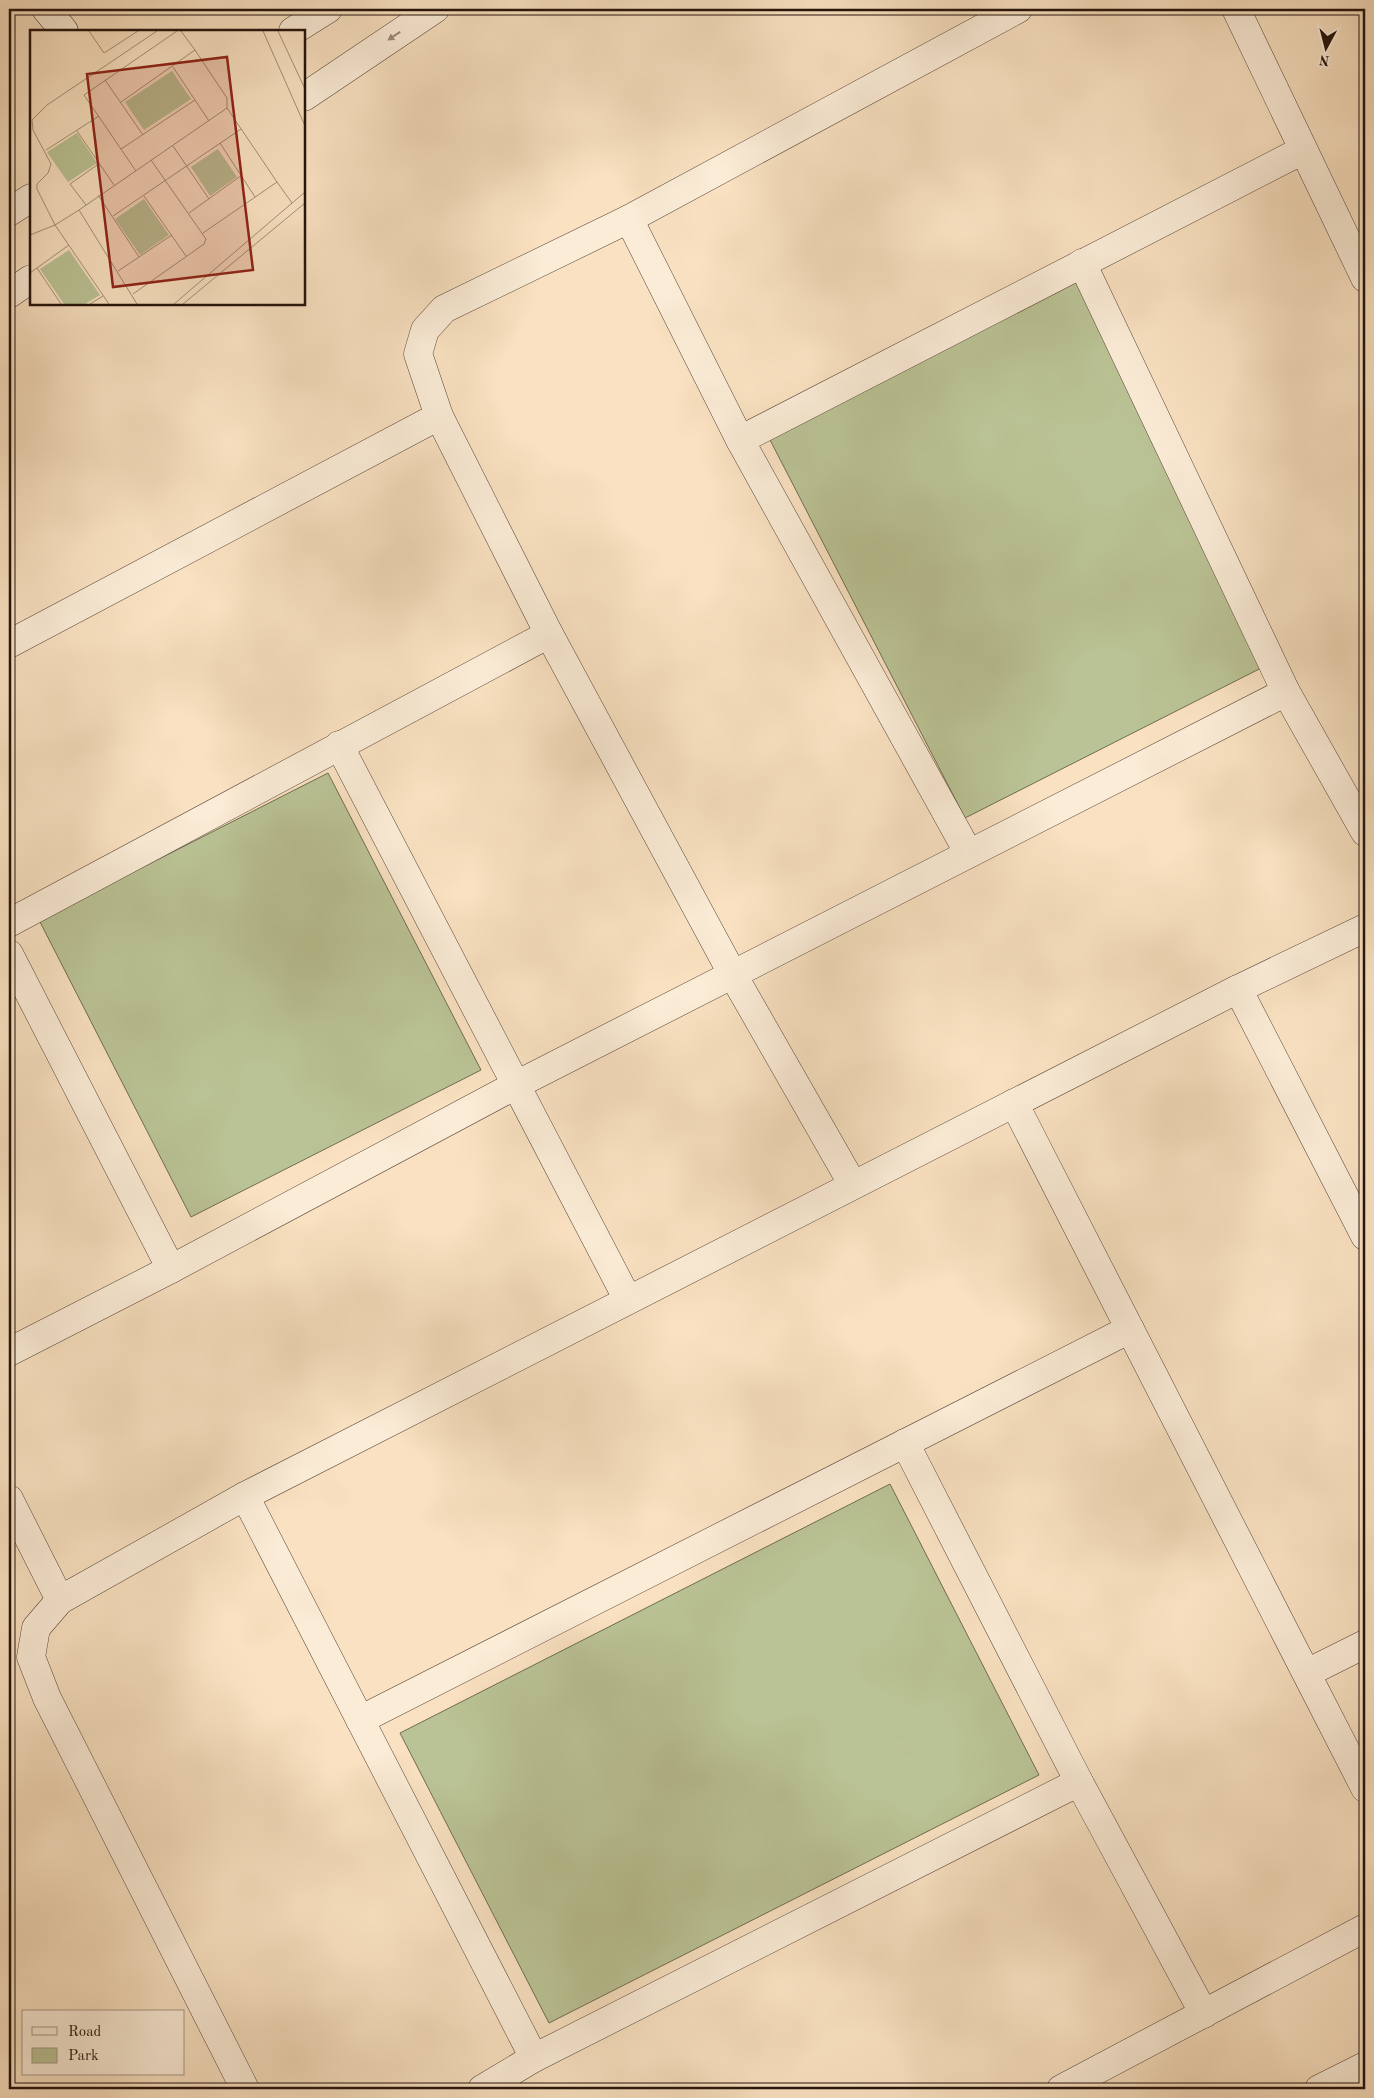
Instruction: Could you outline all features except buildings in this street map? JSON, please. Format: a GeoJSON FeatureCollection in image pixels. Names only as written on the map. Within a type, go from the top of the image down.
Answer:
{"type":"FeatureCollection","features":[{"type":"Feature","properties":{"kind":"street"},"geometry":{"type":"LineString","coordinates":[[46,9],[63,30]]}},
{"type":"Feature","properties":{"kind":"street"},"geometry":{"type":"LineString","coordinates":[[295,30],[328,9]]}},
{"type":"Feature","properties":{"kind":"street"},"geometry":{"type":"LineString","coordinates":[[305,95],[435,9]]}},
{"type":"Feature","properties":{"kind":"street"},"geometry":{"type":"LineString","coordinates":[[853,1186],[733,975],[549,634],[439,416],[418,354],[425,330],[444,309],[629,219],[1018,9]]}},
{"type":"Feature","properties":{"kind":"street"},"geometry":{"type":"LineString","coordinates":[[1236,9],[1365,278]]}},
{"type":"Feature","properties":{"kind":"street"},"geometry":{"type":"LineString","coordinates":[[740,440],[1303,150]]}},
{"type":"Feature","properties":{"kind":"street"},"geometry":{"type":"LineString","coordinates":[[9,212],[30,199]]}},
{"type":"Feature","properties":{"kind":"street"},"geometry":{"type":"LineString","coordinates":[[629,219],[740,440],[968,852]]}},
{"type":"Feature","properties":{"kind":"street"},"geometry":{"type":"LineString","coordinates":[[1082,263],[1286,692],[1365,832]]}},
{"type":"Feature","properties":{"kind":"street"},"geometry":{"type":"LineString","coordinates":[[9,294],[30,280]]}},
{"type":"Feature","properties":{"kind":"street"},"geometry":{"type":"LineString","coordinates":[[9,644],[439,416]]}},
{"type":"Feature","properties":{"kind":"street"},"geometry":{"type":"LineString","coordinates":[[9,924],[339,745],[549,634]]}},
{"type":"Feature","properties":{"kind":"street"},"geometry":{"type":"LineString","coordinates":[[9,1352],[171,1269],[516,1085],[733,975],[968,852],[1286,692]]}},
{"type":"Feature","properties":{"kind":"street"},"geometry":{"type":"LineString","coordinates":[[339,745],[628,1300]]}},
{"type":"Feature","properties":{"kind":"street"},"geometry":{"type":"LineString","coordinates":[[245,2089],[47,1698],[30,1657],[36,1628],[60,1600],[245,1496],[1238,988],[1365,928]]}},
{"type":"Feature","properties":{"kind":"street"},"geometry":{"type":"LineString","coordinates":[[9,954],[171,1269]]}},
{"type":"Feature","properties":{"kind":"street"},"geometry":{"type":"LineString","coordinates":[[1238,988],[1362,1223]]}},
{"type":"Feature","properties":{"kind":"street"},"geometry":{"type":"LineString","coordinates":[[1014,1103],[1365,1788]]}},
{"type":"Feature","properties":{"kind":"street"},"geometry":{"type":"LineString","coordinates":[[360,1720],[1130,1329]]}},
{"type":"Feature","properties":{"kind":"street"},"geometry":{"type":"LineString","coordinates":[[905,1443],[1079,1782],[1204,2014]]}},
{"type":"Feature","properties":{"kind":"street"},"geometry":{"type":"LineString","coordinates":[[245,1496],[534,2058]]}},
{"type":"Feature","properties":{"kind":"street"},"geometry":{"type":"LineString","coordinates":[[9,1499],[60,1600]]}},
{"type":"Feature","properties":{"kind":"street"},"geometry":{"type":"LineString","coordinates":[[1306,1673],[1365,1644]]}},
{"type":"Feature","properties":{"kind":"street"},"geometry":{"type":"LineString","coordinates":[[482,2089],[534,2058],[1079,1782]]}},
{"type":"Feature","properties":{"kind":"street"},"geometry":{"type":"LineString","coordinates":[[1061,2089],[1365,1928]]}},
{"type":"Feature","properties":{"kind":"street"},"geometry":{"type":"LineString","coordinates":[[1320,2089],[1365,2066]]}},
{"type":"Feature","properties":{"kind":"green space"},"geometry":{"type":"Polygon","coordinates":[[[1077,279],[1273,662],[965,818],[768,436],[1077,279]]]}},
{"type":"Feature","properties":{"kind":"green space"},"geometry":{"type":"Polygon","coordinates":[[[328,773],[481,1070],[191,1217],[39,920],[328,773]]]}},
{"type":"Feature","properties":{"kind":"green space"},"geometry":{"type":"Polygon","coordinates":[[[890,1484],[1039,1775],[549,2023],[400,1733],[890,1484]]]}}]}
